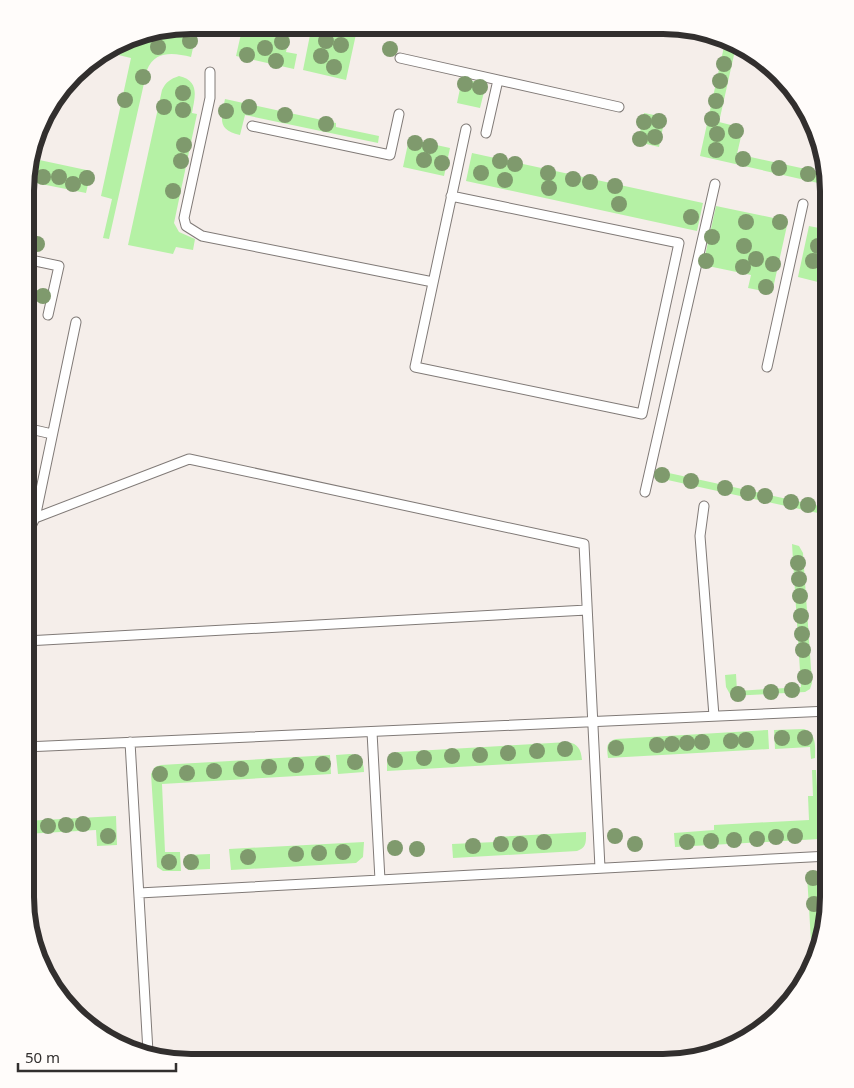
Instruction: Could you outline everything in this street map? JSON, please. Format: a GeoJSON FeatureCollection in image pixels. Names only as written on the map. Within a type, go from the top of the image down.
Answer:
{"type":"FeatureCollection","features":[{"type":"Feature","properties":{"kind":"lane"},"geometry":{"type":"LineString","coordinates":[[400,58],[619,107]]}},
{"type":"Feature","properties":{"kind":"lane"},"geometry":{"type":"LineString","coordinates":[[210,72],[210,98],[184,218],[186,226],[202,236],[433,282]]}},
{"type":"Feature","properties":{"kind":"lane"},"geometry":{"type":"LineString","coordinates":[[486,133],[498,80]]}},
{"type":"Feature","properties":{"kind":"lane"},"geometry":{"type":"LineString","coordinates":[[252,126],[390,155],[399,114]]}},
{"type":"Feature","properties":{"kind":"lane"},"geometry":{"type":"LineString","coordinates":[[451,196],[679,243],[642,414],[415,367],[451,196],[466,129]]}},
{"type":"Feature","properties":{"kind":"lane"},"geometry":{"type":"LineString","coordinates":[[645,492],[714,184]]}},
{"type":"Feature","properties":{"kind":"lane"},"geometry":{"type":"LineString","coordinates":[[767,367],[803,204]]}},
{"type":"Feature","properties":{"kind":"lane"},"geometry":{"type":"LineString","coordinates":[[34,261],[59,266],[48,316]]}},
{"type":"Feature","properties":{"kind":"lane"},"geometry":{"type":"LineString","coordinates":[[35,518],[76,322]]}},
{"type":"Feature","properties":{"kind":"lane"},"geometry":{"type":"LineString","coordinates":[[34,430],[52,434]]}},
{"type":"Feature","properties":{"kind":"lane"},"geometry":{"type":"LineString","coordinates":[[35,518],[189,459],[584,544],[600,868]]}},
{"type":"Feature","properties":{"kind":"lane"},"geometry":{"type":"LineString","coordinates":[[704,506],[700,536],[714,716]]}},
{"type":"Feature","properties":{"kind":"lane"},"geometry":{"type":"LineString","coordinates":[[34,641],[587,610]]}},
{"type":"Feature","properties":{"kind":"lane"},"geometry":{"type":"LineString","coordinates":[[34,747],[820,711]]}},
{"type":"Feature","properties":{"kind":"lane"},"geometry":{"type":"LineString","coordinates":[[372,732],[380,880]]}},
{"type":"Feature","properties":{"kind":"lane"},"geometry":{"type":"LineString","coordinates":[[130,742],[148,1048]]}},
{"type":"Feature","properties":{"kind":"lane"},"geometry":{"type":"LineString","coordinates":[[139,893],[820,856]]}},
{"type":"Feature","properties":{"kind":"green space"},"geometry":{"type":"Polygon","coordinates":[[[196,34],[191,57],[166,54],[155,59],[147,70],[109,239],[103,238],[112,199],[101,196],[131,58],[114,54],[150,39],[171,35],[196,34]]]}},
{"type":"Feature","properties":{"kind":"green space"},"geometry":{"type":"Polygon","coordinates":[[[241,34],[290,34],[286,52],[297,54],[294,69],[236,56],[241,34]]]}},
{"type":"Feature","properties":{"kind":"green space"},"geometry":{"type":"Polygon","coordinates":[[[305,34],[356,34],[346,80],[303,70],[310,35],[305,34]]]}},
{"type":"Feature","properties":{"kind":"green space"},"geometry":{"type":"Polygon","coordinates":[[[724,46],[735,52],[719,122],[743,128],[737,154],[819,172],[820,183],[700,156],[724,46]]]}},
{"type":"Feature","properties":{"kind":"green space"},"geometry":{"type":"Polygon","coordinates":[[[179,76],[186,78],[193,85],[195,95],[192,113],[197,114],[174,223],[179,232],[195,239],[193,250],[176,247],[173,254],[128,245],[162,90],[169,81],[179,76]]]}},
{"type":"Feature","properties":{"kind":"green space"},"geometry":{"type":"Polygon","coordinates":[[[462,79],[486,84],[480,108],[457,103],[462,79]]]}},
{"type":"Feature","properties":{"kind":"green space"},"geometry":{"type":"Polygon","coordinates":[[[225,99],[336,123],[336,127],[379,136],[378,143],[245,115],[240,135],[233,133],[227,130],[222,123],[225,99]]]}},
{"type":"Feature","properties":{"kind":"green space"},"geometry":{"type":"Polygon","coordinates":[[[644,113],[665,117],[659,147],[638,142],[644,113]]]}},
{"type":"Feature","properties":{"kind":"green space"},"geometry":{"type":"Polygon","coordinates":[[[409,139],[450,148],[444,176],[403,167],[409,139]]]}},
{"type":"Feature","properties":{"kind":"green space"},"geometry":{"type":"Polygon","coordinates":[[[472,153],[703,203],[697,231],[466,181],[472,153]]]}},
{"type":"Feature","properties":{"kind":"green space"},"geometry":{"type":"Polygon","coordinates":[[[37,160],[91,171],[86,193],[34,183],[37,160]]]}},
{"type":"Feature","properties":{"kind":"green space"},"geometry":{"type":"Polygon","coordinates":[[[716,206],[788,221],[772,293],[748,288],[751,275],[703,265],[716,206]]]}},
{"type":"Feature","properties":{"kind":"green space"},"geometry":{"type":"Polygon","coordinates":[[[809,226],[820,228],[820,282],[798,277],[809,226]]]}},
{"type":"Feature","properties":{"kind":"green space"},"geometry":{"type":"Polygon","coordinates":[[[655,470],[820,506],[820,513],[654,477],[655,470]]]}},
{"type":"Feature","properties":{"kind":"green space"},"geometry":{"type":"Polygon","coordinates":[[[792,544],[799,546],[803,553],[812,683],[810,689],[805,692],[731,696],[726,687],[725,675],[736,674],[737,691],[801,687],[792,544]]]}},
{"type":"Feature","properties":{"kind":"green space"},"geometry":{"type":"Polygon","coordinates":[[[804,729],[813,737],[815,758],[811,759],[810,747],[775,749],[774,730],[804,729]]]}},
{"type":"Feature","properties":{"kind":"green space"},"geometry":{"type":"Polygon","coordinates":[[[768,730],[769,749],[608,758],[608,744],[616,739],[768,730]]]}},
{"type":"Feature","properties":{"kind":"green space"},"geometry":{"type":"Polygon","coordinates":[[[568,742],[578,748],[582,760],[387,771],[389,757],[398,752],[568,742]]]}},
{"type":"Feature","properties":{"kind":"green space"},"geometry":{"type":"Polygon","coordinates":[[[350,754],[361,760],[364,772],[338,774],[336,755],[350,754]]]}},
{"type":"Feature","properties":{"kind":"green space"},"geometry":{"type":"Polygon","coordinates":[[[330,755],[331,774],[162,784],[165,852],[180,852],[181,871],[163,871],[157,867],[151,774],[155,767],[161,765],[330,755]]]}},
{"type":"Feature","properties":{"kind":"green space"},"geometry":{"type":"Polygon","coordinates":[[[812,770],[816,770],[820,839],[675,847],[674,833],[714,830],[714,825],[809,820],[808,796],[813,796],[812,770]]]}},
{"type":"Feature","properties":{"kind":"green space"},"geometry":{"type":"Polygon","coordinates":[[[116,816],[117,845],[97,846],[96,830],[34,833],[34,821],[116,816]]]}},
{"type":"Feature","properties":{"kind":"green space"},"geometry":{"type":"Polygon","coordinates":[[[586,832],[584,846],[577,851],[453,858],[452,844],[495,842],[495,837],[586,832]]]}},
{"type":"Feature","properties":{"kind":"green space"},"geometry":{"type":"Polygon","coordinates":[[[364,842],[363,857],[356,863],[231,870],[229,849],[364,842]]]}},
{"type":"Feature","properties":{"kind":"green space"},"geometry":{"type":"Polygon","coordinates":[[[210,854],[210,869],[188,870],[187,855],[210,854]]]}},
{"type":"Feature","properties":{"kind":"green space"},"geometry":{"type":"Polygon","coordinates":[[[820,874],[819,917],[811,948],[807,875],[820,874]]]}}]}
